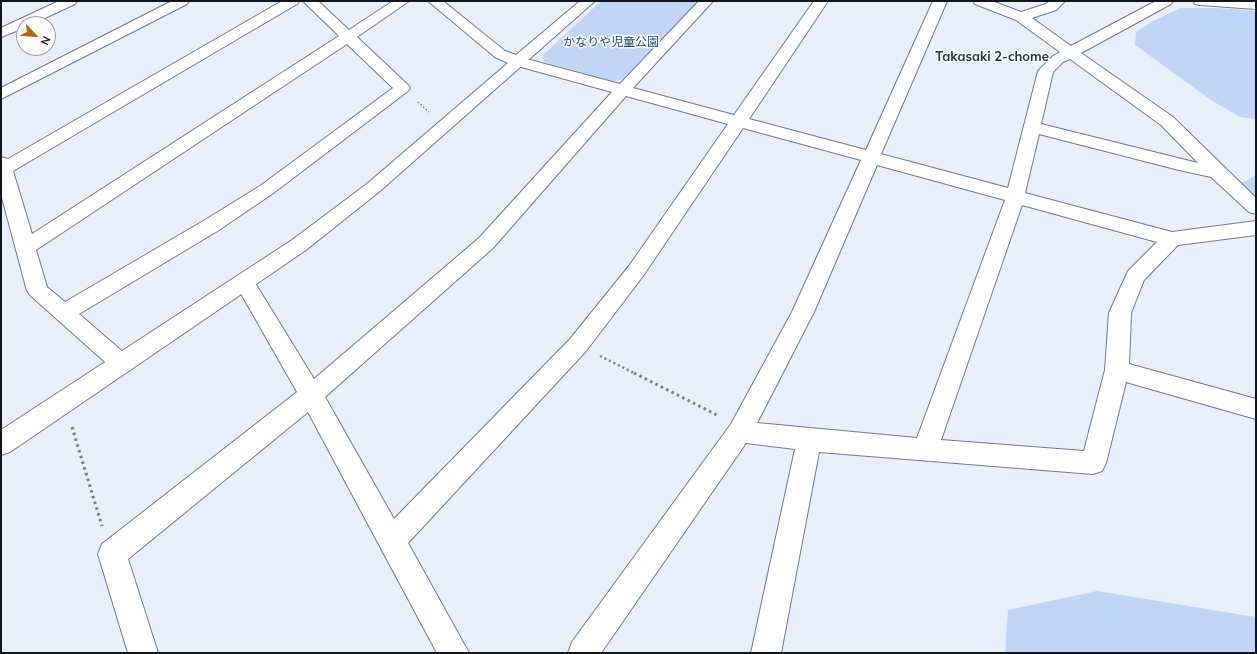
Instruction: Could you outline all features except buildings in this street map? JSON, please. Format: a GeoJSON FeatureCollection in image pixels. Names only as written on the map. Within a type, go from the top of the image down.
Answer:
{"type":"FeatureCollection","features":[{"type":"Feature","properties":{"kind":"street"},"geometry":{"type":"LineString","coordinates":[[1,33],[70,1]]}},
{"type":"Feature","properties":{"kind":"street"},"geometry":{"type":"LineString","coordinates":[[1,94],[182,1]]}},
{"type":"Feature","properties":{"kind":"street"},"geometry":{"type":"LineString","coordinates":[[122,364],[38,291],[2,166],[292,1]]}},
{"type":"Feature","properties":{"kind":"street"},"geometry":{"type":"LineString","coordinates":[[63,313],[212,225],[266,190],[402,88],[310,1]]}},
{"type":"Feature","properties":{"kind":"street"},"geometry":{"type":"LineString","coordinates":[[25,248],[402,1]]}},
{"type":"Feature","properties":{"kind":"street"},"geometry":{"type":"LineString","coordinates":[[435,1],[500,54],[518,62],[1172,239],[1256,228]]}},
{"type":"Feature","properties":{"kind":"street"},"geometry":{"type":"LineString","coordinates":[[1,444],[245,283],[299,245],[374,187],[588,1]]}},
{"type":"Feature","properties":{"kind":"street"},"geometry":{"type":"LineString","coordinates":[[143,653],[112,554],[311,395],[486,243],[622,90],[706,1]]}},
{"type":"Feature","properties":{"kind":"street"},"geometry":{"type":"LineString","coordinates":[[392,541],[578,345],[636,271],[820,1]]}},
{"type":"Feature","properties":{"kind":"street"},"geometry":{"type":"LineString","coordinates":[[583,653],[733,426],[803,312],[940,1]]}},
{"type":"Feature","properties":{"kind":"street"},"geometry":{"type":"LineString","coordinates":[[980,1],[1021,17],[1167,121],[1217,172],[1256,208]]}},
{"type":"Feature","properties":{"kind":"street"},"geometry":{"type":"LineString","coordinates":[[1021,17],[1051,7],[1058,1]]}},
{"type":"Feature","properties":{"kind":"street"},"geometry":{"type":"LineString","coordinates":[[926,448],[1016,197],[1046,71],[1054,62],[1071,52],[1166,1]]}},
{"type":"Feature","properties":{"kind":"street"},"geometry":{"type":"LineString","coordinates":[[1200,1],[1256,5]]}},
{"type":"Feature","properties":{"kind":"street"},"geometry":{"type":"LineString","coordinates":[[1033,127],[1180,165],[1217,172]]}},
{"type":"Feature","properties":{"kind":"street"},"geometry":{"type":"LineString","coordinates":[[733,426],[809,440],[926,448],[1093,463],[1117,370],[1120,313],[1135,276],[1172,239]]}},
{"type":"Feature","properties":{"kind":"street"},"geometry":{"type":"LineString","coordinates":[[245,283],[311,395],[454,653]]}},
{"type":"Feature","properties":{"kind":"street"},"geometry":{"type":"LineString","coordinates":[[1117,370],[1256,409]]}},
{"type":"Feature","properties":{"kind":"street"},"geometry":{"type":"LineString","coordinates":[[766,653],[809,440]]}},
{"type":"Feature","properties":{"kind":"path"},"geometry":{"type":"LineString","coordinates":[[578,345],[733,426]]}},
{"type":"Feature","properties":{"kind":"path"},"geometry":{"type":"LineString","coordinates":[[70,423],[107,544],[112,554]]}},
{"type":"Feature","properties":{"kind":"green space","name":"かなりや児童公園"},"geometry":{"type":"Polygon","coordinates":[[[601,1],[698,1],[625,79],[613,81],[544,62],[542,56],[601,1]]]}},
{"type":"Feature","properties":{"kind":"green space"},"geometry":{"type":"Polygon","coordinates":[[[1181,8],[1217,8],[1256,11],[1255,119],[1240,117],[1211,100],[1135,45],[1136,32],[1153,21],[1181,8]]]}},
{"type":"Feature","properties":{"kind":"green space"},"geometry":{"type":"Polygon","coordinates":[[[1256,175],[1256,199],[1242,183],[1256,175]]]}},
{"type":"Feature","properties":{"kind":"green space"},"geometry":{"type":"Polygon","coordinates":[[[1097,591],[1256,617],[1256,653],[1005,653],[1008,610],[1097,591]]]}},
{"type":"Feature","properties":{"kind":"district","name":"Takasaki 2-chome"},"geometry":{"type":"Point","coordinates":[992,57]}}]}
